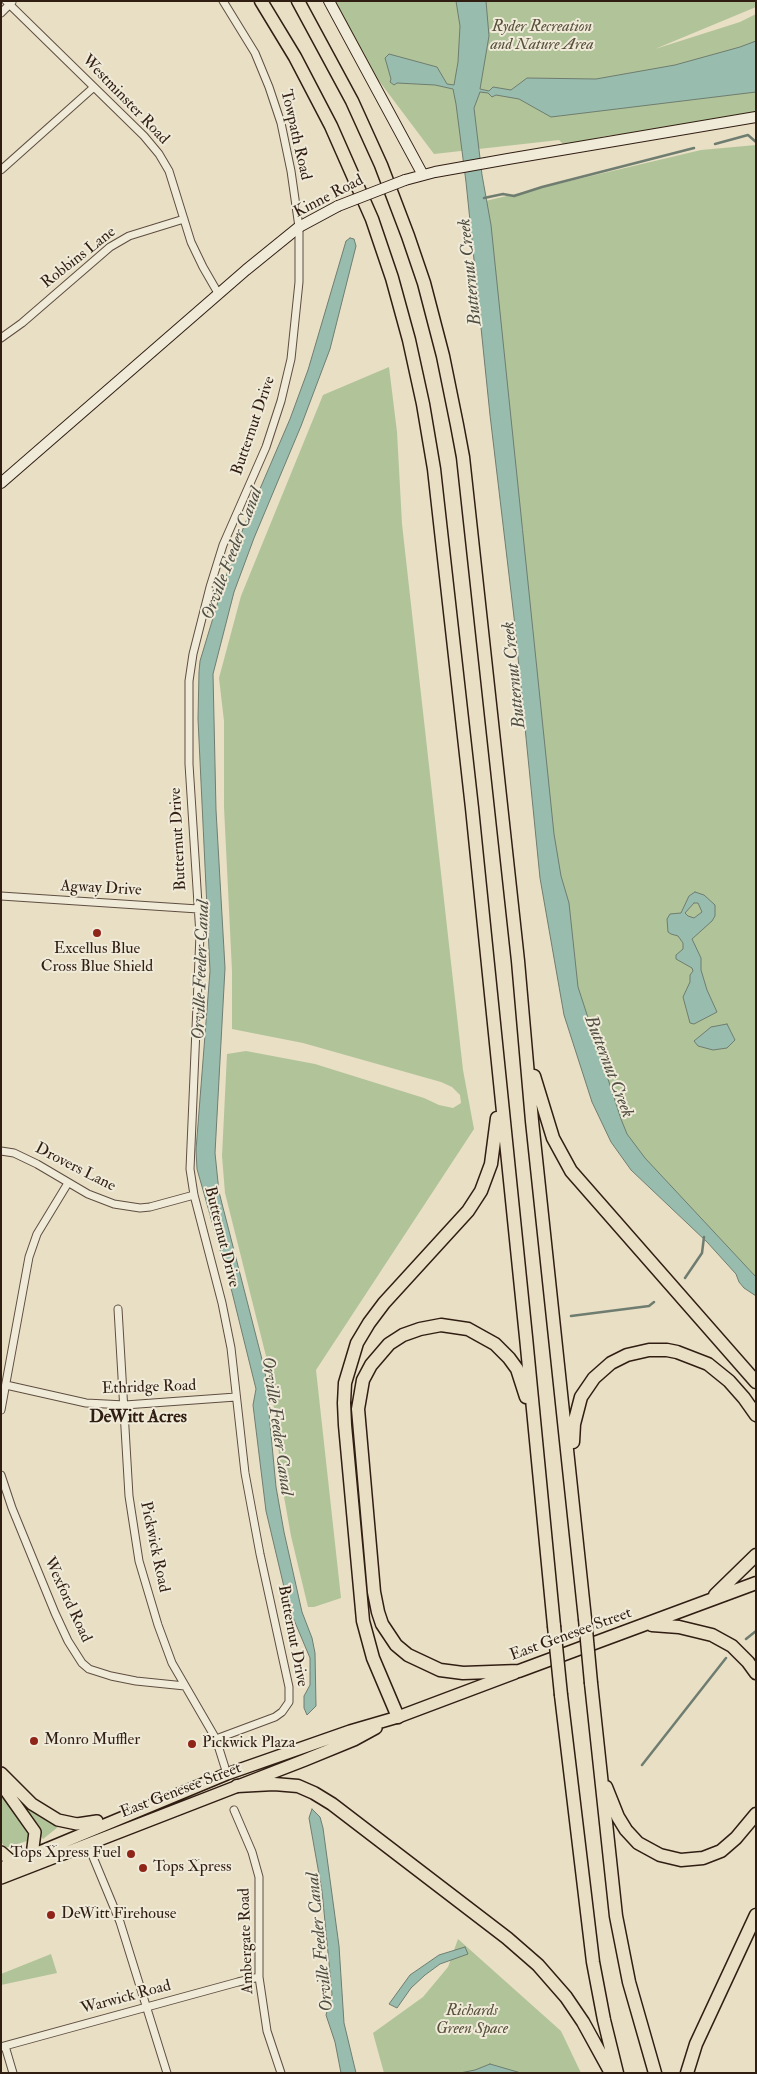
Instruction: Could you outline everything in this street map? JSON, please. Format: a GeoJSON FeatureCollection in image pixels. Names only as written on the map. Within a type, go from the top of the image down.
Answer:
{"type":"FeatureCollection","features":[{"type":"Feature","properties":{"kind":"highway"},"geometry":{"type":"LineString","coordinates":[[261,1],[295,58],[331,126],[372,219],[409,340],[434,469],[470,798],[561,1695],[593,1962],[604,2020],[617,2073]]}},
{"type":"Feature","properties":{"kind":"highway"},"geometry":{"type":"LineString","coordinates":[[298,1],[352,102],[381,165],[408,236],[424,283],[443,356],[463,457],[616,1916],[629,1982],[656,2073]]}},
{"type":"Feature","properties":{"kind":"highway"},"geometry":{"type":"LineString","coordinates":[[526,1047],[547,1123],[570,1172],[756,1382]]}},
{"type":"Feature","properties":{"kind":"highway"},"geometry":{"type":"LineString","coordinates":[[398,1717],[373,1658],[363,1621],[345,1425],[345,1383],[357,1343],[369,1323],[384,1303],[468,1211],[481,1191],[492,1158],[500,1091]]}},
{"type":"Feature","properties":{"kind":"highway"},"geometry":{"type":"LineString","coordinates":[[519,1671],[463,1673],[440,1670],[408,1655],[396,1644],[382,1624],[374,1592],[359,1423],[359,1396],[363,1380],[380,1353],[389,1344],[403,1335],[420,1329],[441,1326],[468,1329],[495,1344],[509,1358],[517,1370],[523,1383],[535,1438]]}},
{"type":"Feature","properties":{"kind":"highway"},"geometry":{"type":"LineString","coordinates":[[570,1472],[574,1424],[581,1397],[594,1378],[611,1364],[627,1356],[658,1349],[677,1352],[697,1359],[729,1381],[756,1415]]}},
{"type":"Feature","properties":{"kind":"highway"},"geometry":{"type":"LineString","coordinates":[[706,1601],[728,1583],[756,1555]]}},
{"type":"Feature","properties":{"kind":"highway","name":"East Genesee Street"},"geometry":{"type":"LineString","coordinates":[[519,1671],[756,1583]]}},
{"type":"Feature","properties":{"kind":"highway"},"geometry":{"type":"LineString","coordinates":[[647,1625],[679,1627],[712,1635],[732,1646],[756,1673]]}},
{"type":"Feature","properties":{"kind":"highway"},"geometry":{"type":"LineString","coordinates":[[600,1773],[618,1817],[626,1830],[638,1843],[660,1855],[681,1860],[693,1860],[721,1850],[736,1838],[756,1814]]}},
{"type":"Feature","properties":{"kind":"highway"},"geometry":{"type":"LineString","coordinates":[[231,1789],[274,1784],[298,1786],[314,1792],[332,1804],[507,1938],[538,1964],[583,2022],[611,2073]]}},
{"type":"Feature","properties":{"kind":"highway"},"geometry":{"type":"LineString","coordinates":[[687,2073],[696,2044],[756,1915]]}},
{"type":"Feature","properties":{"kind":"main road","name":"East Genesee Street"},"geometry":{"type":"LineString","coordinates":[[33,1860],[120,1817],[227,1774],[350,1731],[398,1717],[519,1671]]}},
{"type":"Feature","properties":{"kind":"main road","name":"East Genesee Street"},"geometry":{"type":"LineString","coordinates":[[1,1878],[10,1868],[88,1845],[354,1740],[398,1717]]}},
{"type":"Feature","properties":{"kind":"main road"},"geometry":{"type":"LineString","coordinates":[[1,1773],[32,1804],[58,1820],[70,1824],[84,1824],[120,1817]]}},
{"type":"Feature","properties":{"kind":"main road"},"geometry":{"type":"LineString","coordinates":[[227,1774],[231,1789]]}},
{"type":"Feature","properties":{"kind":"main road"},"geometry":{"type":"LineString","coordinates":[[1,1784],[35,1832],[33,1860]]}},
{"type":"Feature","properties":{"kind":"main road"},"geometry":{"type":"LineString","coordinates":[[1,1852],[10,1868]]}},
{"type":"Feature","properties":{"kind":"street","name":"Towpath Road"},"geometry":{"type":"LineString","coordinates":[[223,1],[254,53],[269,87],[281,123],[288,154],[299,227]]}},
{"type":"Feature","properties":{"kind":"street"},"geometry":{"type":"LineString","coordinates":[[329,1],[423,175]]}},
{"type":"Feature","properties":{"kind":"street"},"geometry":{"type":"LineString","coordinates":[[1,13],[9,2]]}},
{"type":"Feature","properties":{"kind":"street","name":"Westminster Road"},"geometry":{"type":"LineString","coordinates":[[9,2],[144,136],[159,154],[169,171],[184,219],[203,267],[218,293]]}},
{"type":"Feature","properties":{"kind":"street"},"geometry":{"type":"LineString","coordinates":[[1,170],[94,87]]}},
{"type":"Feature","properties":{"kind":"street","name":"Kinne Road"},"geometry":{"type":"LineString","coordinates":[[1,483],[218,293],[299,227],[338,206],[405,180],[436,172],[756,117]]}},
{"type":"Feature","properties":{"kind":"street","name":"Robbins Lane"},"geometry":{"type":"LineString","coordinates":[[1,338],[22,323],[110,247],[136,233],[184,219]]}},
{"type":"Feature","properties":{"kind":"street","name":"Butternut Drive"},"geometry":{"type":"LineString","coordinates":[[216,1739],[275,1717],[282,1712],[289,1702],[289,1687],[260,1554],[246,1473],[231,1348],[222,1303],[194,1195],[189,1154],[200,978],[190,764],[189,698],[193,654],[210,588],[223,545],[266,447],[281,401],[291,359],[299,282],[299,227]]}},
{"type":"Feature","properties":{"kind":"street","name":"Agway Drive"},"geometry":{"type":"LineString","coordinates":[[1,896],[198,909]]}},
{"type":"Feature","properties":{"kind":"street","name":"Drovers Lane"},"geometry":{"type":"LineString","coordinates":[[1,1151],[14,1153],[37,1164],[88,1194],[123,1206],[150,1207],[194,1195]]}},
{"type":"Feature","properties":{"kind":"street"},"geometry":{"type":"LineString","coordinates":[[1,1410],[29,1257],[37,1234],[68,1183]]}},
{"type":"Feature","properties":{"kind":"street","name":"Pickwick Road"},"geometry":{"type":"LineString","coordinates":[[118,1309],[129,1496],[139,1561],[158,1625],[172,1663],[216,1739],[227,1774]]}},
{"type":"Feature","properties":{"kind":"street","name":"Ethridge Road"},"geometry":{"type":"LineString","coordinates":[[6,1385],[86,1403],[125,1405],[236,1397]]}},
{"type":"Feature","properties":{"kind":"street","name":"Wexford Road"},"geometry":{"type":"LineString","coordinates":[[1,1475],[12,1508],[55,1613],[68,1641],[82,1662],[89,1669],[111,1676],[136,1681],[185,1686]]}},
{"type":"Feature","properties":{"kind":"street","name":"Ambergate Road"},"geometry":{"type":"LineString","coordinates":[[234,1810],[252,1852],[259,1877],[260,1977],[267,2031],[281,2073]]}},
{"type":"Feature","properties":{"kind":"street"},"geometry":{"type":"LineString","coordinates":[[88,1845],[120,1922],[167,2073]]}},
{"type":"Feature","properties":{"kind":"street","name":"Warwick Road"},"geometry":{"type":"LineString","coordinates":[[3,2046],[146,2006],[260,1977]]}},
{"type":"Feature","properties":{"kind":"street"},"geometry":{"type":"LineString","coordinates":[[3,2046],[13,2073]]}},
{"type":"Feature","properties":{"kind":"green space","name":"Ryder Recreation and Nature Area"},"geometry":{"type":"Polygon","coordinates":[[[329,1],[756,1],[756,7],[655,49],[740,22],[756,14],[756,119],[606,136],[564,145],[559,140],[434,154],[352,45],[329,1]]]}},
{"type":"Feature","properties":{"kind":"green space"},"geometry":{"type":"Polygon","coordinates":[[[756,145],[756,1287],[623,1141],[574,1013],[477,203],[701,150],[756,145]]]}},
{"type":"Feature","properties":{"kind":"green space"},"geometry":{"type":"Polygon","coordinates":[[[389,367],[397,432],[402,524],[463,1070],[474,1129],[316,1370],[341,1598],[314,1607],[308,1607],[291,1536],[283,1491],[270,1372],[225,1193],[222,1156],[227,1054],[246,1051],[315,1064],[424,1098],[439,1105],[453,1108],[461,1103],[460,1095],[452,1087],[441,1082],[303,1043],[232,1029],[232,971],[224,807],[224,721],[219,678],[241,596],[323,395],[389,367]]]}},
{"type":"Feature","properties":{"kind":"green space"},"geometry":{"type":"Polygon","coordinates":[[[1,1795],[27,1828],[30,1840],[5,1848],[1,1841],[1,1795]]]}},
{"type":"Feature","properties":{"kind":"green space"},"geometry":{"type":"Polygon","coordinates":[[[28,1809],[58,1827],[43,1839],[25,1811],[28,1809]]]}},
{"type":"Feature","properties":{"kind":"green space","name":"Richards Green Space"},"geometry":{"type":"Polygon","coordinates":[[[458,1939],[561,2031],[581,2073],[384,2073],[373,2033],[423,1997],[448,1967],[458,1939]]]}},
{"type":"Feature","properties":{"kind":"green space"},"geometry":{"type":"Polygon","coordinates":[[[51,1954],[57,1973],[1,1985],[1,1974],[51,1954]]]}},
{"type":"Feature","properties":{"kind":"shaded area"},"geometry":{"type":"Polygon","coordinates":[[[456,1],[486,1],[489,36],[480,89],[489,91],[493,87],[511,90],[527,78],[596,79],[675,65],[756,41],[756,92],[551,117],[519,99],[496,95],[492,97],[488,93],[480,92],[474,108],[482,175],[491,225],[554,834],[561,876],[569,903],[578,987],[627,1134],[645,1158],[756,1277],[756,1296],[744,1288],[736,1274],[707,1242],[631,1170],[611,1142],[592,1102],[564,1015],[540,878],[514,617],[456,104],[453,89],[435,85],[397,83],[394,85],[390,82],[391,79],[385,58],[389,54],[437,67],[447,84],[454,85],[458,62],[460,26],[456,1]]]}},
{"type":"Feature","properties":{"kind":"shaded area"},"geometry":{"type":"Polygon","coordinates":[[[350,238],[354,239],[356,246],[330,349],[234,592],[213,674],[216,810],[225,968],[215,1153],[219,1192],[265,1371],[276,1487],[284,1532],[302,1612],[312,1638],[315,1653],[316,1706],[307,1715],[304,1708],[304,1696],[310,1685],[310,1658],[289,1608],[266,1511],[253,1405],[256,1389],[232,1292],[197,1169],[196,1150],[210,971],[198,719],[199,672],[200,661],[223,585],[244,526],[290,419],[308,370],[346,241],[350,238]]]}},
{"type":"Feature","properties":{"kind":"shaded area"},"geometry":{"type":"Polygon","coordinates":[[[695,892],[704,895],[715,905],[715,916],[712,921],[692,939],[701,958],[701,970],[707,990],[717,1012],[694,1024],[690,1023],[683,997],[693,971],[692,968],[676,959],[676,955],[683,949],[683,943],[678,936],[668,932],[667,919],[670,914],[681,913],[689,896],[695,892]],[[694,903],[685,913],[688,916],[694,918],[702,912],[698,903],[694,903]]]}},
{"type":"Feature","properties":{"kind":"shaded area"},"geometry":{"type":"Polygon","coordinates":[[[727,1024],[735,1040],[727,1048],[713,1050],[698,1046],[694,1041],[711,1027],[727,1024]]]}},
{"type":"Feature","properties":{"kind":"shaded area"},"geometry":{"type":"Polygon","coordinates":[[[312,1809],[320,1817],[323,1828],[339,1946],[344,2023],[356,2073],[341,2073],[335,2042],[326,2015],[332,1994],[322,1891],[309,1818],[312,1809]]]}},
{"type":"Feature","properties":{"kind":"shaded area"},"geometry":{"type":"Polygon","coordinates":[[[465,1947],[468,1954],[440,1964],[425,1975],[411,1988],[397,2008],[389,2004],[410,1975],[439,1955],[465,1947]]]}},
{"type":"Feature","properties":{"kind":"shaded area"},"geometry":{"type":"Polygon","coordinates":[[[490,2064],[521,2073],[460,2073],[490,2064]]]}},
{"type":"Feature","properties":{"kind":"waterway"},"geometry":{"type":"LineString","coordinates":[[715,144],[748,135],[756,142]]}},
{"type":"Feature","properties":{"kind":"waterway"},"geometry":{"type":"LineString","coordinates":[[484,198],[503,194],[514,196],[694,148]]}},
{"type":"Feature","properties":{"kind":"waterway"},"geometry":{"type":"LineString","coordinates":[[685,1278],[702,1253],[704,1237]]}},
{"type":"Feature","properties":{"kind":"waterway"},"geometry":{"type":"LineString","coordinates":[[571,1316],[649,1306],[654,1302]]}},
{"type":"Feature","properties":{"kind":"waterway"},"geometry":{"type":"LineString","coordinates":[[746,1639],[756,1631]]}},
{"type":"Feature","properties":{"kind":"waterway"},"geometry":{"type":"LineString","coordinates":[[642,1765],[726,1658]]}},
{"type":"Feature","properties":{"kind":"place","name":"Excellus Blue Cross Blue Shield"},"geometry":{"type":"Point","coordinates":[97,933]}},
{"type":"Feature","properties":{"kind":"place","name":"Monro Muffler"},"geometry":{"type":"Point","coordinates":[34,1741]}},
{"type":"Feature","properties":{"kind":"place","name":"Pickwick Plaza"},"geometry":{"type":"Point","coordinates":[192,1744]}},
{"type":"Feature","properties":{"kind":"place","name":"Tops Xpress Fuel"},"geometry":{"type":"Point","coordinates":[131,1854]}},
{"type":"Feature","properties":{"kind":"place","name":"Tops Xpress"},"geometry":{"type":"Point","coordinates":[143,1868]}},
{"type":"Feature","properties":{"kind":"place","name":"DeWitt Firehouse"},"geometry":{"type":"Point","coordinates":[51,1915]}},
{"type":"Feature","properties":{"kind":"district","name":"DeWitt Acres"},"geometry":{"type":"Point","coordinates":[138,1418]}},
{"type":"Feature","properties":{"kind":"water label","name":"Butternut Creek"},"geometry":{"type":"Point","coordinates":[471,272]}},
{"type":"Feature","properties":{"kind":"water label","name":"Orville Feeder Canal"},"geometry":{"type":"Point","coordinates":[233,554]}},
{"type":"Feature","properties":{"kind":"water label","name":"Butternut Creek"},"geometry":{"type":"Point","coordinates":[515,675]}},
{"type":"Feature","properties":{"kind":"water label","name":"Orville Feeder Canal"},"geometry":{"type":"Point","coordinates":[202,970]}},
{"type":"Feature","properties":{"kind":"water label","name":"Butternut Creek"},"geometry":{"type":"Point","coordinates":[608,1067]}},
{"type":"Feature","properties":{"kind":"water label","name":"Orville Feeder Canal"},"geometry":{"type":"Point","coordinates":[276,1426]}},
{"type":"Feature","properties":{"kind":"water label","name":"Orville Feeder Canal"},"geometry":{"type":"Point","coordinates":[321,1942]}}]}
